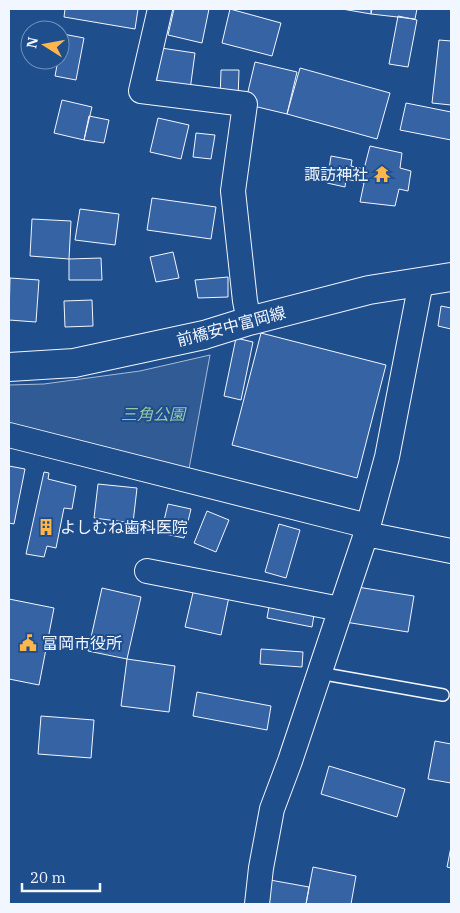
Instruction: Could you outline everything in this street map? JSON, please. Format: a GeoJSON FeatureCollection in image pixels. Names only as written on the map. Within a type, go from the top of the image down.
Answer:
{"type":"FeatureCollection","features":[{"type":"Feature","properties":{"kind":"main road","name":"前橋安中富岡線"},"geometry":{"type":"LineString","coordinates":[[9,367],[74,363],[204,335],[369,290],[451,277]]}},
{"type":"Feature","properties":{"kind":"street"},"geometry":{"type":"LineString","coordinates":[[160,9],[141,91],[245,104],[233,191],[249,322]]}},
{"type":"Feature","properties":{"kind":"street"},"geometry":{"type":"LineString","coordinates":[[257,904],[261,868],[272,808],[290,760],[367,530],[387,458],[421,282]]}},
{"type":"Feature","properties":{"kind":"street"},"geometry":{"type":"LineString","coordinates":[[9,435],[451,551]]}},
{"type":"Feature","properties":{"kind":"street"},"geometry":{"type":"LineString","coordinates":[[147,571],[340,609]]}},
{"type":"Feature","properties":{"kind":"lane"},"geometry":{"type":"LineString","coordinates":[[319,673],[443,695]]}},
{"type":"Feature","properties":{"kind":"green space","name":"三角公園"},"geometry":{"type":"Polygon","coordinates":[[[210,355],[189,469],[9,428],[9,385],[44,384],[140,371],[210,355]]]}},
{"type":"Feature","properties":{"kind":"building"},"geometry":{"type":"Polygon","coordinates":[[[65,9],[138,9],[135,29],[64,17],[65,9]]]}},
{"type":"Feature","properties":{"kind":"building"},"geometry":{"type":"Polygon","coordinates":[[[174,9],[209,9],[202,43],[168,35],[174,9]]]}},
{"type":"Feature","properties":{"kind":"building"},"geometry":{"type":"Polygon","coordinates":[[[230,9],[281,23],[272,56],[222,43],[230,9]]]}},
{"type":"Feature","properties":{"kind":"building"},"geometry":{"type":"Polygon","coordinates":[[[342,9],[372,9],[371,14],[342,9]]]}},
{"type":"Feature","properties":{"kind":"building"},"geometry":{"type":"Polygon","coordinates":[[[371,9],[417,9],[415,19],[371,14],[371,9]]]}},
{"type":"Feature","properties":{"kind":"building"},"geometry":{"type":"Polygon","coordinates":[[[398,16],[417,20],[408,67],[389,64],[398,16]]]}},
{"type":"Feature","properties":{"kind":"building"},"geometry":{"type":"Polygon","coordinates":[[[70,35],[84,38],[76,80],[55,76],[56,70],[70,70],[70,35]]]}},
{"type":"Feature","properties":{"kind":"building"},"geometry":{"type":"Polygon","coordinates":[[[439,40],[451,41],[451,105],[432,103],[439,40]]]}},
{"type":"Feature","properties":{"kind":"building"},"geometry":{"type":"Polygon","coordinates":[[[161,48],[195,53],[190,90],[156,85],[161,48]]]}},
{"type":"Feature","properties":{"kind":"building"},"geometry":{"type":"Polygon","coordinates":[[[255,62],[297,72],[287,114],[245,104],[255,62]]]}},
{"type":"Feature","properties":{"kind":"building"},"geometry":{"type":"Polygon","coordinates":[[[300,68],[390,93],[377,139],[287,114],[300,68]]]}},
{"type":"Feature","properties":{"kind":"building"},"geometry":{"type":"Polygon","coordinates":[[[221,70],[239,70],[238,100],[220,99],[221,70]]]}},
{"type":"Feature","properties":{"kind":"building"},"geometry":{"type":"Polygon","coordinates":[[[62,100],[92,107],[84,140],[54,133],[62,100]]]}},
{"type":"Feature","properties":{"kind":"building"},"geometry":{"type":"Polygon","coordinates":[[[406,103],[451,112],[451,140],[400,130],[406,103]]]}},
{"type":"Feature","properties":{"kind":"building"},"geometry":{"type":"Polygon","coordinates":[[[89,116],[109,120],[104,143],[84,140],[89,116]]]}},
{"type":"Feature","properties":{"kind":"building"},"geometry":{"type":"Polygon","coordinates":[[[158,118],[189,125],[181,159],[150,152],[158,118]]]}},
{"type":"Feature","properties":{"kind":"building"},"geometry":{"type":"Polygon","coordinates":[[[196,133],[215,135],[211,159],[193,157],[196,133]]]}},
{"type":"Feature","properties":{"kind":"building"},"geometry":{"type":"Polygon","coordinates":[[[370,146],[402,153],[400,168],[411,171],[408,191],[399,189],[395,206],[360,202],[364,183],[346,179],[345,187],[327,183],[331,156],[352,160],[351,166],[364,169],[370,146]]]}},
{"type":"Feature","properties":{"kind":"building"},"geometry":{"type":"Polygon","coordinates":[[[152,198],[216,207],[211,239],[147,230],[152,198]]]}},
{"type":"Feature","properties":{"kind":"building"},"geometry":{"type":"Polygon","coordinates":[[[80,209],[119,214],[115,245],[75,240],[80,209]]]}},
{"type":"Feature","properties":{"kind":"building"},"geometry":{"type":"Polygon","coordinates":[[[32,219],[71,221],[69,259],[30,256],[32,219]]]}},
{"type":"Feature","properties":{"kind":"building"},"geometry":{"type":"Polygon","coordinates":[[[173,252],[179,278],[156,282],[150,257],[173,252]]]}},
{"type":"Feature","properties":{"kind":"building"},"geometry":{"type":"Polygon","coordinates":[[[101,258],[102,280],[69,280],[69,259],[101,258]]]}},
{"type":"Feature","properties":{"kind":"building"},"geometry":{"type":"Polygon","coordinates":[[[228,277],[228,297],[198,298],[195,280],[228,277]]]}},
{"type":"Feature","properties":{"kind":"building"},"geometry":{"type":"Polygon","coordinates":[[[10,278],[39,280],[36,322],[9,320],[10,278]]]}},
{"type":"Feature","properties":{"kind":"building"},"geometry":{"type":"Polygon","coordinates":[[[92,300],[93,326],[65,327],[64,301],[92,300]]]}},
{"type":"Feature","properties":{"kind":"building"},"geometry":{"type":"Polygon","coordinates":[[[441,306],[451,308],[451,329],[438,326],[441,306]]]}},
{"type":"Feature","properties":{"kind":"building"},"geometry":{"type":"Polygon","coordinates":[[[261,333],[386,365],[357,478],[232,445],[261,333]]]}},
{"type":"Feature","properties":{"kind":"building"},"geometry":{"type":"Polygon","coordinates":[[[236,338],[253,342],[241,400],[224,396],[236,338]]]}},
{"type":"Feature","properties":{"kind":"building"},"geometry":{"type":"Polygon","coordinates":[[[9,466],[25,469],[14,524],[9,523],[9,466]]]}},
{"type":"Feature","properties":{"kind":"building","name":"よしむね歯科医院"},"geometry":{"type":"Polygon","coordinates":[[[44,472],[49,473],[48,479],[76,486],[72,509],[64,508],[56,548],[47,546],[44,557],[26,554],[44,472]]]}},
{"type":"Feature","properties":{"kind":"building"},"geometry":{"type":"Polygon","coordinates":[[[98,484],[137,488],[133,523],[94,518],[98,484]]]}},
{"type":"Feature","properties":{"kind":"building"},"geometry":{"type":"Polygon","coordinates":[[[168,504],[191,509],[184,538],[161,533],[168,504]]]}},
{"type":"Feature","properties":{"kind":"building"},"geometry":{"type":"Polygon","coordinates":[[[207,511],[229,520],[216,552],[194,543],[207,511]]]}},
{"type":"Feature","properties":{"kind":"building"},"geometry":{"type":"Polygon","coordinates":[[[279,524],[300,530],[286,578],[265,572],[279,524]]]}},
{"type":"Feature","properties":{"kind":"building"},"geometry":{"type":"Polygon","coordinates":[[[195,584],[230,592],[221,635],[185,627],[195,584]]]}},
{"type":"Feature","properties":{"kind":"building"},"geometry":{"type":"Polygon","coordinates":[[[351,586],[414,596],[408,632],[345,622],[351,586]]]}},
{"type":"Feature","properties":{"kind":"building"},"geometry":{"type":"Polygon","coordinates":[[[102,588],[141,597],[127,659],[88,651],[102,588]]]}},
{"type":"Feature","properties":{"kind":"building","name":"富岡市役所"},"geometry":{"type":"Polygon","coordinates":[[[9,599],[54,608],[39,685],[9,679],[9,599]]]}},
{"type":"Feature","properties":{"kind":"building"},"geometry":{"type":"Polygon","coordinates":[[[270,601],[315,609],[312,627],[267,618],[270,601]]]}},
{"type":"Feature","properties":{"kind":"building"},"geometry":{"type":"Polygon","coordinates":[[[261,649],[303,652],[302,667],[260,664],[261,649]]]}},
{"type":"Feature","properties":{"kind":"building"},"geometry":{"type":"Polygon","coordinates":[[[127,659],[175,666],[169,712],[121,706],[127,659]]]}},
{"type":"Feature","properties":{"kind":"building"},"geometry":{"type":"Polygon","coordinates":[[[197,692],[271,706],[267,730],[193,716],[197,692]]]}},
{"type":"Feature","properties":{"kind":"building"},"geometry":{"type":"Polygon","coordinates":[[[41,716],[94,720],[91,758],[38,754],[41,716]]]}},
{"type":"Feature","properties":{"kind":"building"},"geometry":{"type":"Polygon","coordinates":[[[435,741],[451,744],[451,783],[428,779],[435,741]]]}},
{"type":"Feature","properties":{"kind":"building"},"geometry":{"type":"Polygon","coordinates":[[[329,766],[405,789],[397,817],[321,794],[329,766]]]}},
{"type":"Feature","properties":{"kind":"building"},"geometry":{"type":"Polygon","coordinates":[[[451,847],[451,868],[447,867],[451,847]]]}},
{"type":"Feature","properties":{"kind":"building"},"geometry":{"type":"Polygon","coordinates":[[[313,867],[356,876],[351,904],[306,904],[313,867]]]}},
{"type":"Feature","properties":{"kind":"building"},"geometry":{"type":"Polygon","coordinates":[[[270,880],[309,887],[306,904],[266,904],[270,880]]]}},
{"type":"Feature","properties":{"kind":"place","name":"諏訪神社"},"geometry":{"type":"Point","coordinates":[382,174]}},
{"type":"Feature","properties":{"kind":"place","name":"よしむね歯科医院"},"geometry":{"type":"Point","coordinates":[46,527]}},
{"type":"Feature","properties":{"kind":"place","name":"富岡市役所"},"geometry":{"type":"Point","coordinates":[28,643]}}]}
